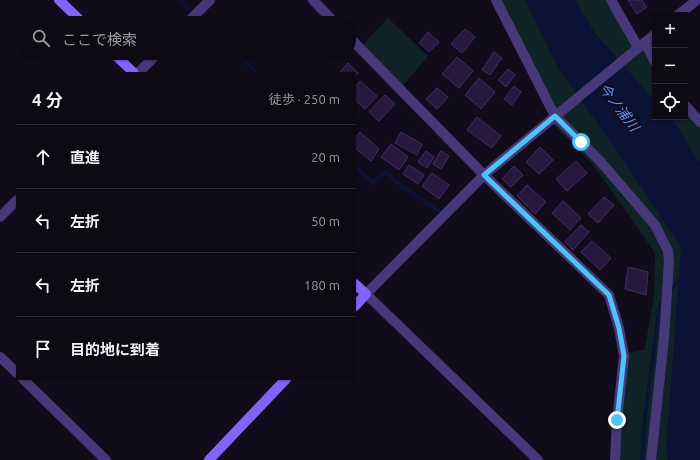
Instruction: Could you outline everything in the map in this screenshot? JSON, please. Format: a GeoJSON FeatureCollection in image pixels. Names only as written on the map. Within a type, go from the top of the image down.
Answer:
{"type":"FeatureCollection","features":[{"type":"Feature","properties":{"kind":"main road"},"geometry":{"type":"LineString","coordinates":[[59,0],[76,16]]}},
{"type":"Feature","properties":{"kind":"main road"},"geometry":{"type":"LineString","coordinates":[[120,60],[133,72]]}},
{"type":"Feature","properties":{"kind":"main road"},"geometry":{"type":"LineString","coordinates":[[356,285],[366,294],[356,305]]}},
{"type":"Feature","properties":{"kind":"main road"},"geometry":{"type":"LineString","coordinates":[[209,460],[285,380]]}},
{"type":"Feature","properties":{"kind":"street"},"geometry":{"type":"LineString","coordinates":[[194,16],[210,0]]}},
{"type":"Feature","properties":{"kind":"street"},"geometry":{"type":"LineString","coordinates":[[313,0],[328,16]]}},
{"type":"Feature","properties":{"kind":"street"},"geometry":{"type":"LineString","coordinates":[[496,0],[555,116],[600,161],[655,225],[668,251],[669,261],[664,338],[651,460]]}},
{"type":"Feature","properties":{"kind":"street"},"geometry":{"type":"LineString","coordinates":[[611,0],[638,47],[652,59]]}},
{"type":"Feature","properties":{"kind":"street"},"geometry":{"type":"LineString","coordinates":[[682,12],[696,0]]}},
{"type":"Feature","properties":{"kind":"street"},"geometry":{"type":"LineString","coordinates":[[538,460],[366,294],[484,175],[652,36]]}},
{"type":"Feature","properties":{"kind":"street"},"geometry":{"type":"LineString","coordinates":[[356,44],[484,175],[609,295],[619,328],[624,356],[614,460]]}},
{"type":"Feature","properties":{"kind":"street"},"geometry":{"type":"LineString","coordinates":[[139,72],[151,60]]}},
{"type":"Feature","properties":{"kind":"street"},"geometry":{"type":"LineString","coordinates":[[688,108],[700,122]]}},
{"type":"Feature","properties":{"kind":"street"},"geometry":{"type":"LineString","coordinates":[[0,217],[16,201]]}},
{"type":"Feature","properties":{"kind":"street"},"geometry":{"type":"LineString","coordinates":[[0,357],[16,372]]}},
{"type":"Feature","properties":{"kind":"street"},"geometry":{"type":"LineString","coordinates":[[24,380],[106,460]]}},
{"type":"Feature","properties":{"kind":"green space"},"geometry":{"type":"Polygon","coordinates":[[[496,0],[611,0],[652,62],[652,120],[688,120],[688,106],[700,119],[700,460],[617,460],[623,354],[644,350],[654,298],[655,253],[595,167],[549,120],[555,116],[496,0]]]}},
{"type":"Feature","properties":{"kind":"green space"},"geometry":{"type":"Polygon","coordinates":[[[388,18],[428,56],[400,89],[360,48],[388,18]]]}},
{"type":"Feature","properties":{"kind":"water","name":"今ノ浦川"},"geometry":{"type":"Polygon","coordinates":[[[525,0],[575,0],[595,33],[652,98],[652,120],[671,120],[700,163],[700,460],[668,460],[666,449],[681,247],[611,142],[558,68],[525,0]]]}},
{"type":"Feature","properties":{"kind":"building"},"geometry":{"type":"Polygon","coordinates":[[[628,0],[642,0],[647,7],[637,14],[628,0]]]}},
{"type":"Feature","properties":{"kind":"building"},"geometry":{"type":"Polygon","coordinates":[[[465,29],[475,37],[462,53],[451,44],[465,29]]]}},
{"type":"Feature","properties":{"kind":"building"},"geometry":{"type":"Polygon","coordinates":[[[428,32],[439,42],[429,52],[419,43],[428,32]]]}},
{"type":"Feature","properties":{"kind":"building"},"geometry":{"type":"Polygon","coordinates":[[[494,52],[502,58],[490,75],[482,70],[494,52]]]}},
{"type":"Feature","properties":{"kind":"building"},"geometry":{"type":"Polygon","coordinates":[[[457,57],[473,71],[459,88],[442,74],[457,57]]]}},
{"type":"Feature","properties":{"kind":"building"},"geometry":{"type":"Polygon","coordinates":[[[348,63],[358,73],[356,75],[356,72],[340,72],[348,63]]]}},
{"type":"Feature","properties":{"kind":"building"},"geometry":{"type":"Polygon","coordinates":[[[508,69],[515,75],[506,87],[498,80],[508,69]]]}},
{"type":"Feature","properties":{"kind":"building"},"geometry":{"type":"Polygon","coordinates":[[[479,78],[495,92],[481,109],[465,95],[479,78]]]}},
{"type":"Feature","properties":{"kind":"building"},"geometry":{"type":"Polygon","coordinates":[[[360,81],[377,96],[365,109],[356,101],[356,86],[360,81]]]}},
{"type":"Feature","properties":{"kind":"building"},"geometry":{"type":"Polygon","coordinates":[[[514,86],[521,92],[512,105],[504,99],[514,86]]]}},
{"type":"Feature","properties":{"kind":"building"},"geometry":{"type":"Polygon","coordinates":[[[437,88],[448,97],[437,109],[426,99],[437,88]]]}},
{"type":"Feature","properties":{"kind":"building"},"geometry":{"type":"Polygon","coordinates":[[[385,95],[395,104],[379,121],[369,112],[385,95]]]}},
{"type":"Feature","properties":{"kind":"building"},"geometry":{"type":"Polygon","coordinates":[[[477,117],[501,136],[492,148],[467,130],[477,117]]]}},
{"type":"Feature","properties":{"kind":"building"},"geometry":{"type":"Polygon","coordinates":[[[360,132],[379,149],[371,161],[356,149],[356,137],[360,132]]]}},
{"type":"Feature","properties":{"kind":"building"},"geometry":{"type":"Polygon","coordinates":[[[401,132],[422,144],[417,155],[395,143],[401,132]]]}},
{"type":"Feature","properties":{"kind":"building"},"geometry":{"type":"Polygon","coordinates":[[[391,144],[408,157],[399,170],[381,157],[391,144]]]}},
{"type":"Feature","properties":{"kind":"building"},"geometry":{"type":"Polygon","coordinates":[[[540,147],[553,160],[539,174],[526,162],[540,147]]]}},
{"type":"Feature","properties":{"kind":"building"},"geometry":{"type":"Polygon","coordinates":[[[426,151],[434,157],[427,168],[418,162],[426,151]]]}},
{"type":"Feature","properties":{"kind":"building"},"geometry":{"type":"Polygon","coordinates":[[[441,151],[449,156],[441,169],[433,164],[441,151]]]}},
{"type":"Feature","properties":{"kind":"building"},"geometry":{"type":"Polygon","coordinates":[[[576,161],[587,173],[567,191],[556,179],[576,161]]]}},
{"type":"Feature","properties":{"kind":"building"},"geometry":{"type":"Polygon","coordinates":[[[409,165],[424,175],[418,184],[403,174],[409,165]]]}},
{"type":"Feature","properties":{"kind":"building"},"geometry":{"type":"Polygon","coordinates":[[[514,166],[523,175],[511,187],[502,179],[514,166]]]}},
{"type":"Feature","properties":{"kind":"building"},"geometry":{"type":"Polygon","coordinates":[[[432,173],[449,185],[439,199],[422,186],[432,173]]]}},
{"type":"Feature","properties":{"kind":"building"},"geometry":{"type":"Polygon","coordinates":[[[527,185],[546,202],[535,214],[517,196],[527,185]]]}},
{"type":"Feature","properties":{"kind":"building"},"geometry":{"type":"Polygon","coordinates":[[[604,197],[614,205],[598,223],[588,214],[604,197]]]}},
{"type":"Feature","properties":{"kind":"building"},"geometry":{"type":"Polygon","coordinates":[[[563,201],[581,218],[570,230],[552,213],[563,201]]]}},
{"type":"Feature","properties":{"kind":"building"},"geometry":{"type":"Polygon","coordinates":[[[581,225],[589,232],[573,250],[565,242],[581,225]]]}},
{"type":"Feature","properties":{"kind":"building"},"geometry":{"type":"Polygon","coordinates":[[[592,241],[611,258],[600,270],[581,252],[592,241]]]}},
{"type":"Feature","properties":{"kind":"building"},"geometry":{"type":"Polygon","coordinates":[[[628,267],[648,272],[646,295],[625,289],[628,267]]]}},
{"type":"Feature","properties":{"kind":"waterway"},"geometry":{"type":"LineString","coordinates":[[180,0],[197,16]]}},
{"type":"Feature","properties":{"kind":"waterway"},"geometry":{"type":"LineString","coordinates":[[243,60],[256,72]]}},
{"type":"Feature","properties":{"kind":"waterway"},"geometry":{"type":"LineString","coordinates":[[356,167],[373,183],[386,171],[396,182],[451,219]]}},
{"type":"Feature","properties":{"kind":"waterway"},"geometry":{"type":"LineString","coordinates":[[670,292],[681,278]]}},
{"type":"Feature","properties":{"kind":"waterway"},"geometry":{"type":"LineString","coordinates":[[642,460],[645,416],[660,304],[663,299]]}},
{"type":"Feature","properties":{"kind":"route"},"geometry":{"type":"LineString","coordinates":[[581,142],[555,116],[484,175],[609,295],[619,328],[624,356],[617,420]]}}]}
